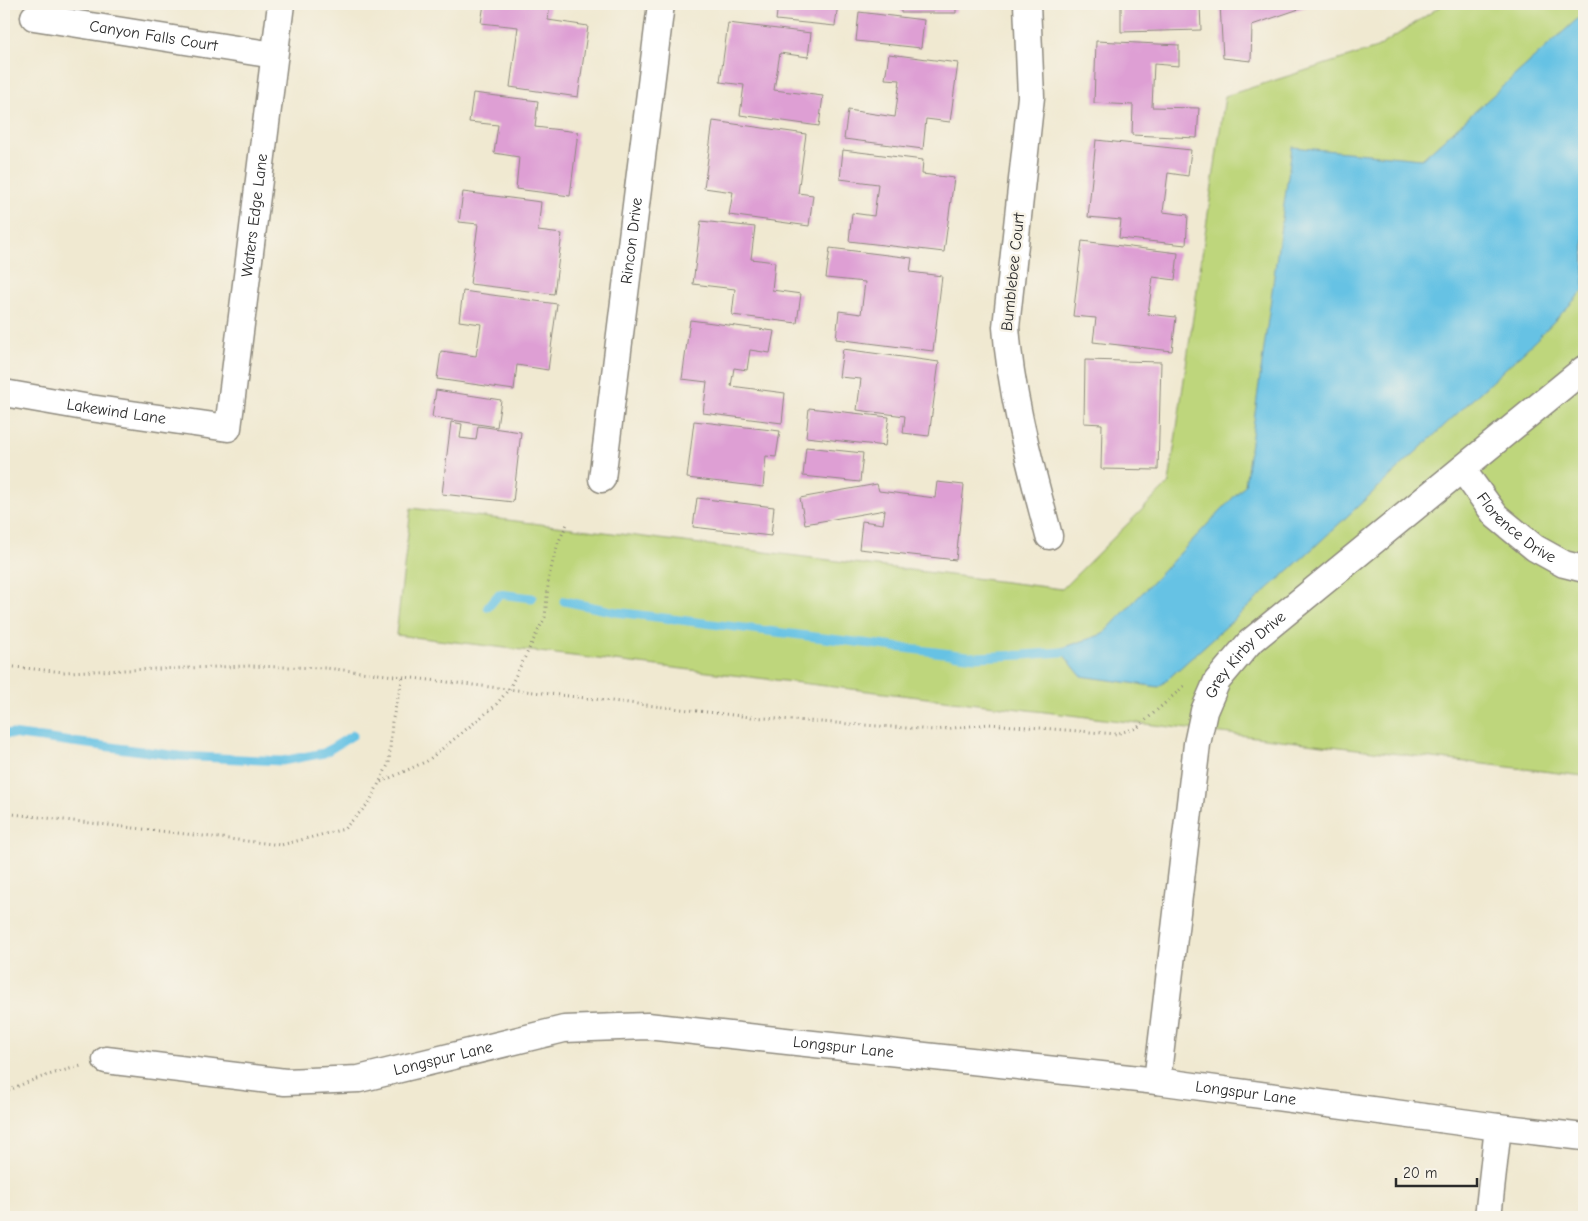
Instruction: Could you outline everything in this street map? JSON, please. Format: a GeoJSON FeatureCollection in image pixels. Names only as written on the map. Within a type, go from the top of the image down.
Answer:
{"type":"FeatureCollection","features":[{"type":"Feature","properties":{"kind":"street","name":"Waters Edge Lane"},"geometry":{"type":"LineString","coordinates":[[228,428],[281,4]]}},
{"type":"Feature","properties":{"kind":"street","name":"Rincon Drive"},"geometry":{"type":"LineString","coordinates":[[602,479],[661,4]]}},
{"type":"Feature","properties":{"kind":"street","name":"Bumblebee Court"},"geometry":{"type":"LineString","coordinates":[[1027,4],[1031,97],[1006,328],[1008,362],[1049,536]]}},
{"type":"Feature","properties":{"kind":"street","name":"Canyon Falls Court"},"geometry":{"type":"LineString","coordinates":[[34,17],[274,55]]}},
{"type":"Feature","properties":{"kind":"street","name":"Grey Kirby Drive"},"geometry":{"type":"LineString","coordinates":[[1157,1081],[1197,744],[1204,711],[1217,681],[1250,643],[1584,369]]}},
{"type":"Feature","properties":{"kind":"street","name":"Lakewind Lane"},"geometry":{"type":"LineString","coordinates":[[4,393],[90,408],[228,428]]}},
{"type":"Feature","properties":{"kind":"street","name":"Florence Drive"},"geometry":{"type":"LineString","coordinates":[[1462,469],[1496,516],[1535,548],[1564,564],[1584,568]]}},
{"type":"Feature","properties":{"kind":"street","name":"Longspur Lane"},"geometry":{"type":"LineString","coordinates":[[106,1060],[285,1082],[359,1079],[564,1029],[647,1026],[1157,1081],[1584,1137]]}},
{"type":"Feature","properties":{"kind":"street"},"geometry":{"type":"LineString","coordinates":[[1488,1217],[1498,1127]]}},
{"type":"Feature","properties":{"kind":"path"},"geometry":{"type":"LineString","coordinates":[[379,782],[427,761],[495,706],[509,688],[545,617],[549,576],[558,543],[567,524]]}},
{"type":"Feature","properties":{"kind":"path"},"geometry":{"type":"LineString","coordinates":[[4,666],[64,672],[268,666],[326,668],[750,717],[935,730],[989,724],[1116,734],[1137,728],[1186,684],[1212,691]]}},
{"type":"Feature","properties":{"kind":"path"},"geometry":{"type":"LineString","coordinates":[[4,813],[281,845],[344,829],[369,803],[389,763],[392,722],[403,677]]}},
{"type":"Feature","properties":{"kind":"path"},"geometry":{"type":"LineString","coordinates":[[4,1093],[18,1085],[50,1074],[106,1060]]}},
{"type":"Feature","properties":{"kind":"green space"},"geometry":{"type":"Polygon","coordinates":[[[1444,4],[1584,4],[1584,776],[396,635],[411,508],[1062,589],[1169,483],[1225,96],[1377,48],[1444,4]]]}},
{"type":"Feature","properties":{"kind":"water"},"geometry":{"type":"Polygon","coordinates":[[[1584,13],[1584,290],[1536,340],[1309,552],[1159,687],[1081,676],[1059,649],[1103,634],[1245,485],[1292,147],[1422,159],[1584,13]]]}},
{"type":"Feature","properties":{"kind":"building"},"geometry":{"type":"Polygon","coordinates":[[[484,4],[550,4],[548,20],[588,26],[578,97],[510,87],[518,27],[481,23],[484,4]]]}},
{"type":"Feature","properties":{"kind":"building"},"geometry":{"type":"Polygon","coordinates":[[[778,4],[838,4],[835,26],[776,20],[778,4]]]}},
{"type":"Feature","properties":{"kind":"building"},"geometry":{"type":"Polygon","coordinates":[[[901,4],[956,4],[956,13],[901,13],[901,4]]]}},
{"type":"Feature","properties":{"kind":"building"},"geometry":{"type":"Polygon","coordinates":[[[1121,4],[1200,4],[1201,30],[1121,32],[1121,4]]]}},
{"type":"Feature","properties":{"kind":"building"},"geometry":{"type":"Polygon","coordinates":[[[1220,4],[1314,4],[1252,25],[1251,61],[1223,58],[1220,4]]]}},
{"type":"Feature","properties":{"kind":"building"},"geometry":{"type":"Polygon","coordinates":[[[859,12],[924,20],[921,48],[856,41],[859,12]]]}},
{"type":"Feature","properties":{"kind":"building"},"geometry":{"type":"Polygon","coordinates":[[[728,23],[811,33],[808,57],[780,53],[774,90],[823,96],[819,126],[740,115],[744,85],[720,82],[728,23]]]}},
{"type":"Feature","properties":{"kind":"building"},"geometry":{"type":"Polygon","coordinates":[[[1096,41],[1179,45],[1179,66],[1154,64],[1152,107],[1199,108],[1197,138],[1132,135],[1133,105],[1094,103],[1096,41]]]}},
{"type":"Feature","properties":{"kind":"building"},"geometry":{"type":"Polygon","coordinates":[[[889,54],[958,63],[950,122],[926,119],[923,149],[844,139],[848,110],[895,117],[900,80],[885,79],[889,54]]]}},
{"type":"Feature","properties":{"kind":"building"},"geometry":{"type":"Polygon","coordinates":[[[473,93],[538,101],[535,127],[578,132],[570,196],[516,189],[519,157],[494,153],[498,125],[469,122],[473,93]]]}},
{"type":"Feature","properties":{"kind":"building"},"geometry":{"type":"Polygon","coordinates":[[[713,121],[806,134],[798,193],[813,195],[809,226],[729,215],[733,192],[704,188],[713,121]]]}},
{"type":"Feature","properties":{"kind":"building"},"geometry":{"type":"Polygon","coordinates":[[[1096,140],[1191,150],[1188,176],[1168,173],[1163,212],[1188,215],[1186,245],[1119,238],[1121,220],[1088,217],[1096,140]]]}},
{"type":"Feature","properties":{"kind":"building"},"geometry":{"type":"Polygon","coordinates":[[[843,150],[923,160],[922,174],[954,178],[944,252],[849,241],[852,213],[874,216],[878,184],[840,179],[843,150]]]}},
{"type":"Feature","properties":{"kind":"building"},"geometry":{"type":"Polygon","coordinates":[[[463,192],[541,202],[538,231],[562,234],[554,294],[470,284],[478,224],[459,222],[463,192]]]}},
{"type":"Feature","properties":{"kind":"building"},"geometry":{"type":"Polygon","coordinates":[[[701,221],[755,227],[751,259],[775,262],[772,290],[801,294],[797,323],[732,315],[735,289],[693,284],[701,221]]]}},
{"type":"Feature","properties":{"kind":"building"},"geometry":{"type":"Polygon","coordinates":[[[1082,241],[1178,253],[1175,280],[1153,277],[1148,314],[1176,317],[1172,351],[1093,342],[1096,318],[1073,316],[1082,241]]]}},
{"type":"Feature","properties":{"kind":"building"},"geometry":{"type":"Polygon","coordinates":[[[830,248],[912,258],[910,272],[942,276],[933,351],[836,339],[839,311],[861,314],[865,282],[826,278],[830,248]]]}},
{"type":"Feature","properties":{"kind":"building"},"geometry":{"type":"Polygon","coordinates":[[[463,291],[557,304],[548,370],[517,365],[514,390],[437,379],[441,351],[476,356],[481,324],[459,321],[463,291]]]}},
{"type":"Feature","properties":{"kind":"building"},"geometry":{"type":"Polygon","coordinates":[[[690,320],[774,331],[770,353],[750,350],[747,370],[734,368],[731,386],[785,393],[782,423],[703,413],[707,382],[682,379],[690,320]]]}},
{"type":"Feature","properties":{"kind":"building"},"geometry":{"type":"Polygon","coordinates":[[[843,349],[939,362],[929,436],[903,433],[905,416],[857,410],[861,379],[839,377],[843,349]]]}},
{"type":"Feature","properties":{"kind":"building"},"geometry":{"type":"Polygon","coordinates":[[[1085,360],[1161,362],[1158,470],[1101,469],[1102,424],[1084,423],[1085,360]]]}},
{"type":"Feature","properties":{"kind":"building"},"geometry":{"type":"Polygon","coordinates":[[[436,390],[501,400],[497,427],[432,417],[436,390]]]}},
{"type":"Feature","properties":{"kind":"building"},"geometry":{"type":"Polygon","coordinates":[[[809,408],[889,417],[885,446],[806,437],[809,408]]]}},
{"type":"Feature","properties":{"kind":"building"},"geometry":{"type":"Polygon","coordinates":[[[694,421],[780,431],[776,457],[766,456],[763,487],[687,478],[694,421]]]}},
{"type":"Feature","properties":{"kind":"building"},"geometry":{"type":"Polygon","coordinates":[[[451,422],[462,424],[460,438],[476,440],[478,426],[521,432],[513,502],[442,494],[451,422]]]}},
{"type":"Feature","properties":{"kind":"building"},"geometry":{"type":"Polygon","coordinates":[[[806,447],[863,453],[860,482],[803,476],[806,447]]]}},
{"type":"Feature","properties":{"kind":"building"},"geometry":{"type":"Polygon","coordinates":[[[937,482],[964,485],[956,560],[859,549],[862,521],[883,524],[885,510],[805,524],[800,498],[877,484],[879,491],[935,498],[937,482]]]}},
{"type":"Feature","properties":{"kind":"building"},"geometry":{"type":"Polygon","coordinates":[[[697,498],[774,507],[771,536],[693,527],[697,498]]]}},
{"type":"Feature","properties":{"kind":"waterway"},"geometry":{"type":"LineString","coordinates":[[488,607],[499,594],[532,598]]}},
{"type":"Feature","properties":{"kind":"waterway"},"geometry":{"type":"LineString","coordinates":[[564,601],[616,612],[975,657],[1074,651]]}},
{"type":"Feature","properties":{"kind":"waterway"},"geometry":{"type":"LineString","coordinates":[[4,733],[179,756],[282,761],[324,753],[353,735]]}}]}
